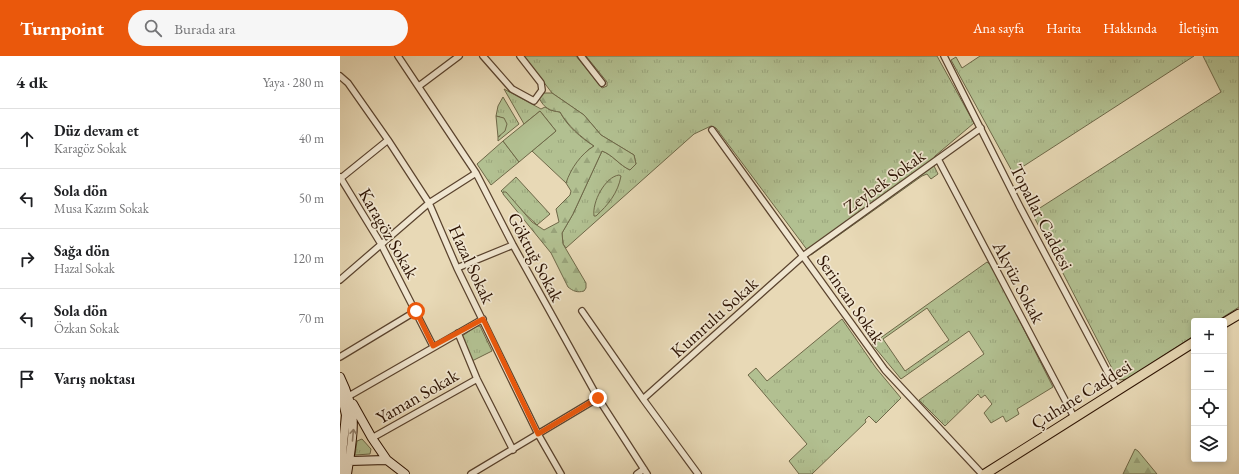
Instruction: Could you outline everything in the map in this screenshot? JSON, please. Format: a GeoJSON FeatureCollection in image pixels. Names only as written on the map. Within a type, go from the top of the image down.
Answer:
{"type":"FeatureCollection","features":[{"type":"Feature","properties":{"kind":"main road"},"geometry":{"type":"LineString","coordinates":[[1227,321],[1239,314]]}},
{"type":"Feature","properties":{"kind":"main road","name":"Çuhane Caddesi"},"geometry":{"type":"LineString","coordinates":[[983,474],[1191,344]]}},
{"type":"Feature","properties":{"kind":"main road"},"geometry":{"type":"LineString","coordinates":[[340,377],[372,438],[387,460],[405,474]]}},
{"type":"Feature","properties":{"kind":"main road"},"geometry":{"type":"LineString","coordinates":[[340,390],[344,406],[346,426],[340,473]]}},
{"type":"Feature","properties":{"kind":"main road"},"geometry":{"type":"LineString","coordinates":[[347,474],[354,426],[349,396]]}},
{"type":"Feature","properties":{"kind":"main road"},"geometry":{"type":"LineString","coordinates":[[349,461],[387,460]]}},
{"type":"Feature","properties":{"kind":"street","name":"Göktuğ Sokak"},"geometry":{"type":"LineString","coordinates":[[398,56],[476,173],[513,245],[598,398],[646,472]]}},
{"type":"Feature","properties":{"kind":"street"},"geometry":{"type":"LineString","coordinates":[[419,86],[460,56]]}},
{"type":"Feature","properties":{"kind":"street"},"geometry":{"type":"LineString","coordinates":[[483,56],[512,89],[534,101],[542,90],[541,83],[520,56]]}},
{"type":"Feature","properties":{"kind":"street"},"geometry":{"type":"LineString","coordinates":[[581,56],[602,83]]}},
{"type":"Feature","properties":{"kind":"street","name":"Topallar Caddesi"},"geometry":{"type":"LineString","coordinates":[[944,56],[1030,227],[1117,390]]}},
{"type":"Feature","properties":{"kind":"street","name":"Hazal Sokak"},"geometry":{"type":"LineString","coordinates":[[340,76],[348,83],[388,140],[429,204],[458,268],[538,434],[561,474]]}},
{"type":"Feature","properties":{"kind":"street","name":"Zeybek Sokak"},"geometry":{"type":"LineString","coordinates":[[803,256],[981,128]]}},
{"type":"Feature","properties":{"kind":"street","name":"Serincan Sokak"},"geometry":{"type":"LineString","coordinates":[[712,130],[885,370],[983,474]]}},
{"type":"Feature","properties":{"kind":"street"},"geometry":{"type":"LineString","coordinates":[[340,178],[388,140]]}},
{"type":"Feature","properties":{"kind":"street","name":"Akyüz Sokak"},"geometry":{"type":"LineString","coordinates":[[938,159],[1074,418]]}},
{"type":"Feature","properties":{"kind":"street"},"geometry":{"type":"LineString","coordinates":[[340,280],[429,204],[476,173]]}},
{"type":"Feature","properties":{"kind":"street","name":"Karagöz Sokak"},"geometry":{"type":"LineString","coordinates":[[340,178],[381,244],[433,346]]}},
{"type":"Feature","properties":{"kind":"street"},"geometry":{"type":"LineString","coordinates":[[458,268],[513,245]]}},
{"type":"Feature","properties":{"kind":"street","name":"Kumrulu Sokak"},"geometry":{"type":"LineString","coordinates":[[643,399],[803,256]]}},
{"type":"Feature","properties":{"kind":"street"},"geometry":{"type":"LineString","coordinates":[[340,357],[416,311]]}},
{"type":"Feature","properties":{"kind":"street"},"geometry":{"type":"LineString","coordinates":[[582,311],[643,399],[698,474]]}},
{"type":"Feature","properties":{"kind":"street"},"geometry":{"type":"LineString","coordinates":[[340,390],[349,396],[433,346],[483,319]]}},
{"type":"Feature","properties":{"kind":"street"},"geometry":{"type":"LineString","coordinates":[[458,333],[477,379],[513,450]]}},
{"type":"Feature","properties":{"kind":"street","name":"Yaman Sokak"},"geometry":{"type":"LineString","coordinates":[[372,438],[477,379]]}},
{"type":"Feature","properties":{"kind":"street"},"geometry":{"type":"LineString","coordinates":[[471,474],[598,398]]}},
{"type":"Feature","properties":{"kind":"street"},"geometry":{"type":"LineString","coordinates":[[637,474],[646,472]]}},
{"type":"Feature","properties":{"kind":"green space"},"geometry":{"type":"Polygon","coordinates":[[[524,56],[576,56],[602,88],[607,86],[607,82],[586,56],[937,56],[974,123],[935,156],[933,164],[938,174],[931,179],[927,174],[922,176],[811,255],[716,128],[711,126],[694,134],[566,248],[563,244],[562,233],[573,214],[602,151],[630,170],[636,164],[634,155],[601,135],[584,115],[552,93],[524,56]]]}},
{"type":"Feature","properties":{"kind":"green space"},"geometry":{"type":"Polygon","coordinates":[[[980,56],[1194,56],[1013,173],[951,60],[956,57],[962,68],[980,56]]]}},
{"type":"Feature","properties":{"kind":"green space"},"geometry":{"type":"Polygon","coordinates":[[[1203,56],[1239,56],[1239,307],[1222,318],[1191,318],[1191,338],[1127,379],[1120,380],[1117,378],[1032,213],[1221,92],[1203,56]]]}},
{"type":"Feature","properties":{"kind":"green space"},"geometry":{"type":"Polygon","coordinates":[[[504,89],[541,109],[545,107],[550,110],[560,112],[566,122],[575,131],[594,146],[588,150],[566,183],[532,151],[556,131],[540,111],[524,124],[504,89]]]}},
{"type":"Feature","properties":{"kind":"green space"},"geometry":{"type":"Polygon","coordinates":[[[544,93],[552,93],[584,115],[601,135],[634,155],[636,164],[630,170],[602,151],[573,214],[562,233],[563,244],[586,283],[586,288],[582,292],[572,290],[568,287],[551,253],[503,194],[503,192],[506,192],[532,222],[544,230],[559,222],[556,209],[570,195],[571,191],[566,183],[568,177],[581,157],[594,146],[575,131],[560,112],[550,110],[545,107],[539,98],[544,93]]]}},
{"type":"Feature","properties":{"kind":"green space"},"geometry":{"type":"Polygon","coordinates":[[[503,97],[519,124],[498,141],[498,137],[500,136],[500,117],[496,116],[498,106],[503,97]]]}},
{"type":"Feature","properties":{"kind":"green space"},"geometry":{"type":"Polygon","coordinates":[[[540,111],[556,131],[519,162],[503,141],[540,111]]]}},
{"type":"Feature","properties":{"kind":"green space"},"geometry":{"type":"Polygon","coordinates":[[[496,116],[504,118],[507,124],[505,131],[498,137],[496,116]]]}},
{"type":"Feature","properties":{"kind":"green space"},"geometry":{"type":"Polygon","coordinates":[[[503,141],[519,162],[491,185],[477,164],[503,141]]]}},
{"type":"Feature","properties":{"kind":"green space"},"geometry":{"type":"Polygon","coordinates":[[[619,175],[621,176],[620,182],[612,198],[596,216],[594,216],[595,204],[600,191],[609,180],[619,175]]]}},
{"type":"Feature","properties":{"kind":"green space"},"geometry":{"type":"Polygon","coordinates":[[[516,177],[550,214],[537,225],[501,191],[516,177]]]}},
{"type":"Feature","properties":{"kind":"green space"},"geometry":{"type":"Polygon","coordinates":[[[987,262],[992,266],[1053,387],[1017,409],[1019,414],[1006,422],[1003,416],[991,423],[984,413],[992,404],[985,395],[981,398],[978,394],[945,426],[919,400],[984,354],[969,331],[901,379],[872,344],[987,262]],[[927,308],[883,339],[905,371],[949,340],[927,308]]]}},
{"type":"Feature","properties":{"kind":"green space"},"geometry":{"type":"Polygon","coordinates":[[[842,319],[876,368],[901,398],[876,423],[869,416],[865,420],[866,422],[812,474],[799,474],[789,461],[807,444],[748,375],[756,368],[767,381],[842,319]]]}},
{"type":"Feature","properties":{"kind":"green space"},"geometry":{"type":"Polygon","coordinates":[[[477,326],[480,326],[492,351],[472,361],[462,336],[477,326]]]}},
{"type":"Feature","properties":{"kind":"green space"},"geometry":{"type":"Polygon","coordinates":[[[362,439],[371,449],[370,454],[355,455],[357,441],[362,439]]]}},
{"type":"Feature","properties":{"kind":"green space"},"geometry":{"type":"Polygon","coordinates":[[[1135,449],[1138,451],[1157,474],[1123,474],[1135,449]]]}},
{"type":"Feature","properties":{"kind":"route"},"geometry":{"type":"LineString","coordinates":[[416,311],[433,346],[483,319],[538,434],[598,398]]}}]}
